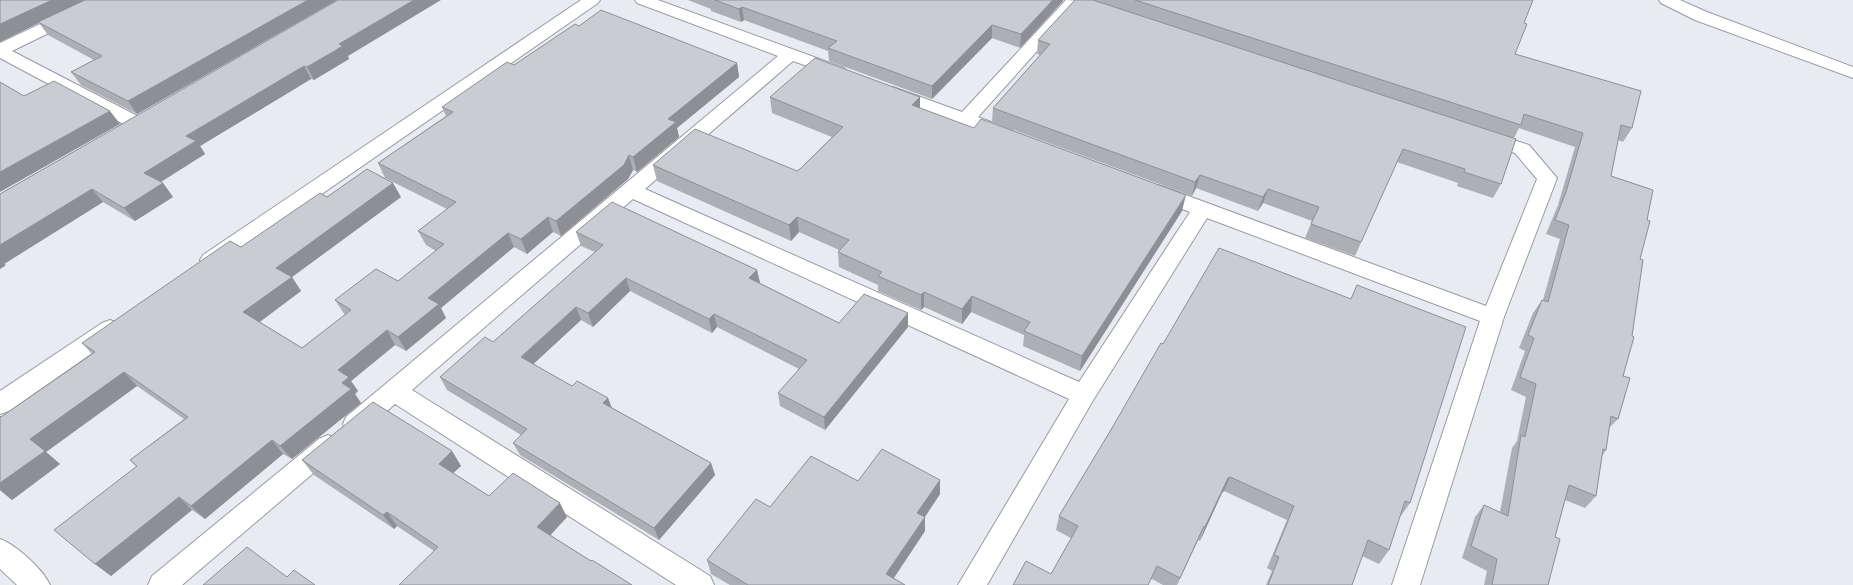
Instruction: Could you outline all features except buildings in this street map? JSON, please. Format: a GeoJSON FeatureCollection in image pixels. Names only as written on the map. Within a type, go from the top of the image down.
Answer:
{"type":"FeatureCollection","features":[{"type":"Feature","properties":{"kind":"street"},"geometry":{"type":"LineString","coordinates":[[0,51],[104,0]]}},
{"type":"Feature","properties":{"kind":"street"},"geometry":{"type":"LineString","coordinates":[[197,269],[592,0]]}},
{"type":"Feature","properties":{"kind":"street"},"geometry":{"type":"LineString","coordinates":[[643,0],[856,79]]}},
{"type":"Feature","properties":{"kind":"street"},"geometry":{"type":"LineString","coordinates":[[1667,0],[1702,8],[1853,73]]}},
{"type":"Feature","properties":{"kind":"street"},"geometry":{"type":"LineString","coordinates":[[966,120],[1078,2]]}},
{"type":"Feature","properties":{"kind":"street"},"geometry":{"type":"LineString","coordinates":[[0,51],[138,124]]}},
{"type":"Feature","properties":{"kind":"street"},"geometry":{"type":"LineString","coordinates":[[162,585],[394,391],[790,55]]}},
{"type":"Feature","properties":{"kind":"street"},"geometry":{"type":"LineString","coordinates":[[878,87],[1025,142]]}},
{"type":"Feature","properties":{"kind":"street"},"geometry":{"type":"LineString","coordinates":[[1406,585],[1493,316],[1548,178],[1522,150],[1470,132]]}},
{"type":"Feature","properties":{"kind":"street"},"geometry":{"type":"LineString","coordinates":[[1143,186],[1493,316]]}},
{"type":"Feature","properties":{"kind":"street"},"geometry":{"type":"LineString","coordinates":[[630,190],[1084,395]]}},
{"type":"Feature","properties":{"kind":"street"},"geometry":{"type":"LineString","coordinates":[[972,585],[1084,395],[1202,208]]}},
{"type":"Feature","properties":{"kind":"street"},"geometry":{"type":"LineString","coordinates":[[0,404],[125,318]]}},
{"type":"Feature","properties":{"kind":"street"},"geometry":{"type":"LineString","coordinates":[[394,391],[700,585]]}},
{"type":"Feature","properties":{"kind":"street"},"geometry":{"type":"LineString","coordinates":[[0,551],[36,585]]}}]}
